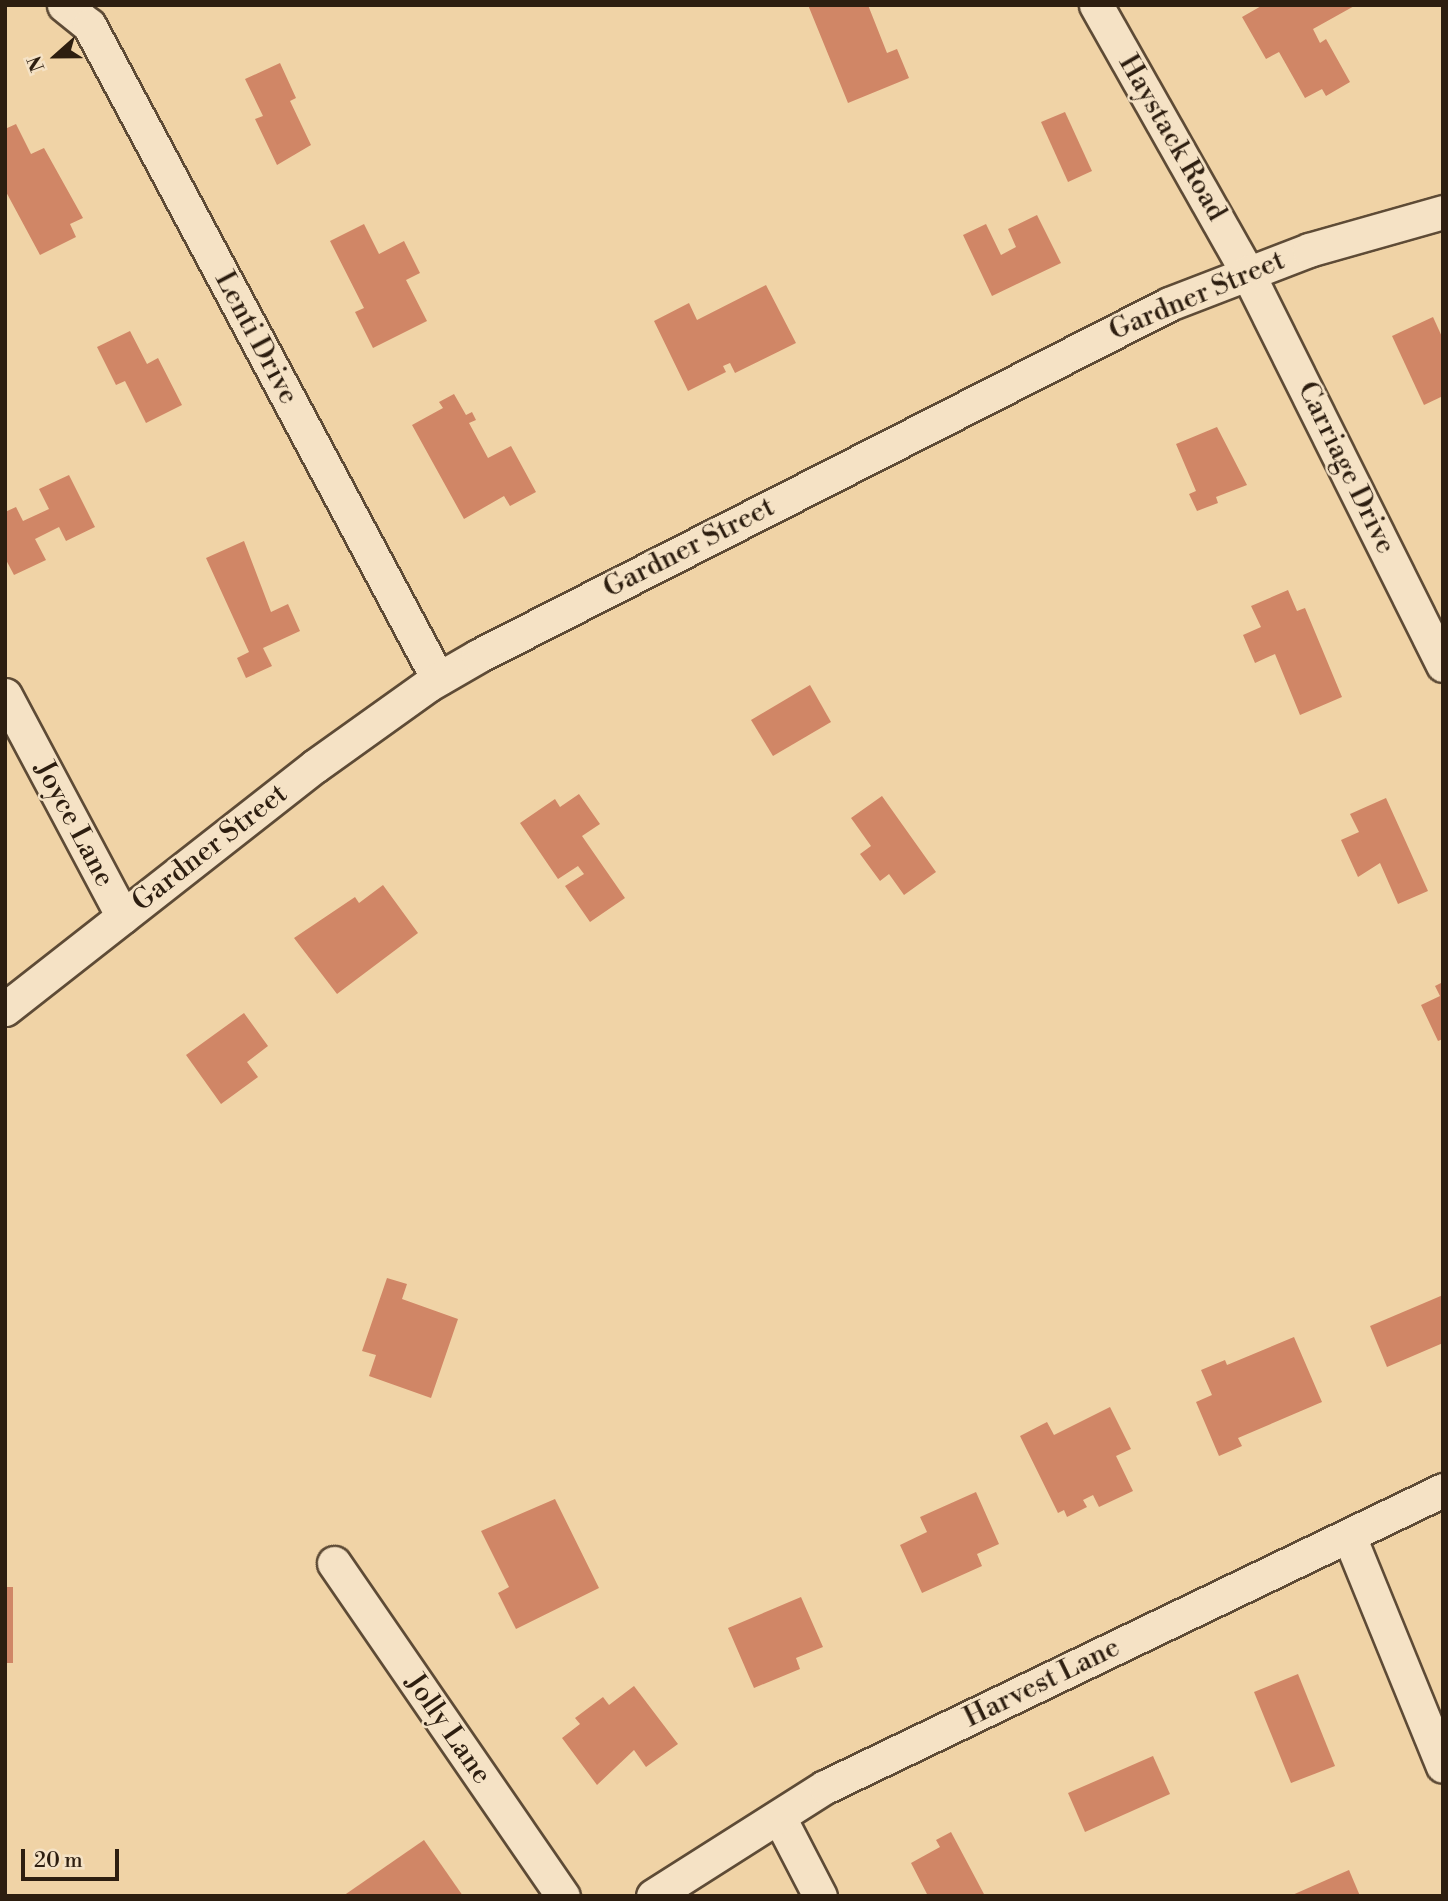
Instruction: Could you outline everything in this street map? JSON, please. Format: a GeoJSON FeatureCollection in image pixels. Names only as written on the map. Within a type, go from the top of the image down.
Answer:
{"type":"FeatureCollection","features":[{"type":"Feature","properties":{"kind":"street","name":"Lenti Drive"},"geometry":{"type":"LineString","coordinates":[[64,5],[89,25],[438,679]]}},
{"type":"Feature","properties":{"kind":"street","name":"Haystack Road"},"geometry":{"type":"LineString","coordinates":[[1096,5],[1247,272]]}},
{"type":"Feature","properties":{"kind":"street","name":"Gardner Street"},"geometry":{"type":"LineString","coordinates":[[5,1009],[315,766],[438,679],[1100,337],[1247,272],[1360,233],[1443,212]]}},
{"type":"Feature","properties":{"kind":"street","name":"Carriage Drive"},"geometry":{"type":"LineString","coordinates":[[1247,272],[1443,665]]}},
{"type":"Feature","properties":{"kind":"street","name":"Joyce Lane"},"geometry":{"type":"LineString","coordinates":[[5,695],[123,917]]}},
{"type":"Feature","properties":{"kind":"street","name":"Harvest Lane"},"geometry":{"type":"LineString","coordinates":[[653,1896],[825,1787],[1443,1490]]}},
{"type":"Feature","properties":{"kind":"street"},"geometry":{"type":"LineString","coordinates":[[1349,1536],[1443,1766]]}},
{"type":"Feature","properties":{"kind":"street","name":"Jolly Lane"},"geometry":{"type":"LineString","coordinates":[[334,1563],[563,1896]]}},
{"type":"Feature","properties":{"kind":"street"},"geometry":{"type":"LineString","coordinates":[[779,1817],[820,1896]]}},
{"type":"Feature","properties":{"kind":"building"},"geometry":{"type":"Polygon","coordinates":[[[808,5],[868,5],[887,53],[897,49],[909,78],[848,103],[808,5]]]}},
{"type":"Feature","properties":{"kind":"building"},"geometry":{"type":"Polygon","coordinates":[[[1263,5],[1356,5],[1313,29],[1320,43],[1326,39],[1350,82],[1326,96],[1322,89],[1305,98],[1279,52],[1266,59],[1242,17],[1263,5]]]}},
{"type":"Feature","properties":{"kind":"building"},"geometry":{"type":"Polygon","coordinates":[[[280,63],[296,98],[290,101],[311,145],[277,165],[255,119],[263,116],[245,79],[280,63]]]}},
{"type":"Feature","properties":{"kind":"building"},"geometry":{"type":"Polygon","coordinates":[[[1065,112],[1092,171],[1068,182],[1041,122],[1065,112]]]}},
{"type":"Feature","properties":{"kind":"building"},"geometry":{"type":"Polygon","coordinates":[[[16,124],[31,154],[44,148],[83,218],[70,224],[76,237],[40,255],[5,190],[5,129],[16,124]]]}},
{"type":"Feature","properties":{"kind":"building"},"geometry":{"type":"Polygon","coordinates":[[[1037,215],[1061,263],[992,296],[963,235],[986,224],[1001,255],[1016,247],[1008,229],[1037,215]]]}},
{"type":"Feature","properties":{"kind":"building"},"geometry":{"type":"Polygon","coordinates":[[[364,224],[379,254],[404,241],[420,273],[406,280],[427,321],[373,348],[355,312],[364,308],[330,241],[364,224]]]}},
{"type":"Feature","properties":{"kind":"building"},"geometry":{"type":"Polygon","coordinates":[[[766,285],[796,343],[735,373],[730,363],[723,366],[726,372],[688,391],[654,321],[689,303],[697,320],[766,285]]]}},
{"type":"Feature","properties":{"kind":"building"},"geometry":{"type":"Polygon","coordinates":[[[1433,317],[1443,339],[1443,396],[1424,405],[1392,336],[1433,317]]]}},
{"type":"Feature","properties":{"kind":"building"},"geometry":{"type":"Polygon","coordinates":[[[130,331],[147,364],[158,358],[182,405],[146,423],[125,381],[116,385],[97,347],[130,331]]]}},
{"type":"Feature","properties":{"kind":"building"},"geometry":{"type":"Polygon","coordinates":[[[454,394],[466,415],[472,412],[476,420],[469,423],[488,458],[511,446],[536,492],[510,506],[504,496],[464,519],[412,425],[443,408],[439,402],[454,394]]]}},
{"type":"Feature","properties":{"kind":"building"},"geometry":{"type":"Polygon","coordinates":[[[1217,427],[1247,485],[1216,497],[1218,503],[1197,511],[1189,494],[1196,491],[1176,444],[1217,427]]]}},
{"type":"Feature","properties":{"kind":"building"},"geometry":{"type":"Polygon","coordinates":[[[69,475],[95,527],[66,541],[59,527],[35,539],[46,560],[14,575],[5,558],[5,512],[16,507],[23,521],[49,509],[39,489],[69,475]]]}},
{"type":"Feature","properties":{"kind":"building"},"geometry":{"type":"Polygon","coordinates":[[[244,541],[271,612],[288,604],[300,631],[263,648],[272,666],[246,678],[237,658],[249,652],[206,558],[244,541]]]}},
{"type":"Feature","properties":{"kind":"building"},"geometry":{"type":"Polygon","coordinates":[[[1288,590],[1297,611],[1305,608],[1342,697],[1300,715],[1275,654],[1255,663],[1243,635],[1261,627],[1251,606],[1288,590]]]}},
{"type":"Feature","properties":{"kind":"building"},"geometry":{"type":"Polygon","coordinates":[[[810,685],[831,722],[773,756],[751,720],[810,685]]]}},
{"type":"Feature","properties":{"kind":"building"},"geometry":{"type":"Polygon","coordinates":[[[579,794],[600,824],[582,836],[625,898],[590,922],[565,886],[584,874],[578,866],[558,879],[520,823],[555,799],[560,807],[579,794]]]}},
{"type":"Feature","properties":{"kind":"building"},"geometry":{"type":"Polygon","coordinates":[[[882,796],[936,872],[904,895],[889,874],[880,881],[860,854],[871,846],[851,818],[882,796]]]}},
{"type":"Feature","properties":{"kind":"building"},"geometry":{"type":"Polygon","coordinates":[[[1386,798],[1428,891],[1398,904],[1380,863],[1358,877],[1341,840],[1359,832],[1350,814],[1386,798]]]}},
{"type":"Feature","properties":{"kind":"building"},"geometry":{"type":"Polygon","coordinates":[[[383,885],[418,933],[337,994],[294,938],[355,897],[359,903],[383,885]]]}},
{"type":"Feature","properties":{"kind":"building"},"geometry":{"type":"Polygon","coordinates":[[[1443,982],[1443,1039],[1438,1041],[1421,1005],[1440,996],[1435,986],[1443,982]]]}},
{"type":"Feature","properties":{"kind":"building"},"geometry":{"type":"Polygon","coordinates":[[[244,1013],[268,1046],[247,1062],[258,1077],[221,1104],[186,1055],[244,1013]]]}},
{"type":"Feature","properties":{"kind":"building"},"geometry":{"type":"Polygon","coordinates":[[[387,1278],[407,1284],[402,1299],[458,1319],[431,1398],[369,1376],[376,1355],[362,1351],[387,1278]]]}},
{"type":"Feature","properties":{"kind":"building"},"geometry":{"type":"Polygon","coordinates":[[[1443,1295],[1443,1343],[1387,1367],[1370,1326],[1443,1295]]]}},
{"type":"Feature","properties":{"kind":"building"},"geometry":{"type":"Polygon","coordinates":[[[1294,1337],[1322,1402],[1238,1438],[1242,1446],[1219,1456],[1196,1402],[1212,1395],[1201,1370],[1225,1360],[1227,1365],[1294,1337]]]}},
{"type":"Feature","properties":{"kind":"building"},"geometry":{"type":"Polygon","coordinates":[[[1110,1407],[1131,1449],[1116,1456],[1133,1491],[1099,1507],[1093,1495],[1083,1500],[1087,1507],[1067,1517],[1064,1510],[1058,1513],[1020,1436],[1047,1422],[1054,1435],[1110,1407]]]}},
{"type":"Feature","properties":{"kind":"building"},"geometry":{"type":"Polygon","coordinates":[[[976,1492],[999,1544],[977,1554],[982,1566],[922,1593],[900,1545],[927,1532],[920,1517],[976,1492]]]}},
{"type":"Feature","properties":{"kind":"building"},"geometry":{"type":"Polygon","coordinates":[[[555,1499],[599,1588],[516,1629],[498,1593],[509,1587],[481,1531],[555,1499]]]}},
{"type":"Feature","properties":{"kind":"building"},"geometry":{"type":"Polygon","coordinates":[[[5,1587],[13,1587],[13,1663],[5,1663],[5,1587]]]}},
{"type":"Feature","properties":{"kind":"building"},"geometry":{"type":"Polygon","coordinates":[[[801,1597],[823,1647],[796,1658],[800,1669],[754,1688],[728,1628],[801,1597]]]}},
{"type":"Feature","properties":{"kind":"building"},"geometry":{"type":"Polygon","coordinates":[[[1298,1674],[1335,1766],[1291,1783],[1254,1692],[1298,1674]]]}},
{"type":"Feature","properties":{"kind":"building"},"geometry":{"type":"Polygon","coordinates":[[[634,1686],[678,1744],[646,1767],[634,1750],[597,1785],[562,1738],[580,1724],[575,1718],[603,1697],[609,1705],[634,1686]]]}},
{"type":"Feature","properties":{"kind":"building"},"geometry":{"type":"Polygon","coordinates":[[[1153,1756],[1170,1794],[1085,1832],[1068,1793],[1153,1756]]]}},
{"type":"Feature","properties":{"kind":"building"},"geometry":{"type":"Polygon","coordinates":[[[951,1832],[985,1896],[928,1896],[911,1863],[940,1847],[936,1840],[951,1832]]]}},
{"type":"Feature","properties":{"kind":"building"},"geometry":{"type":"Polygon","coordinates":[[[424,1840],[463,1896],[343,1896],[424,1840]]]}},
{"type":"Feature","properties":{"kind":"building"},"geometry":{"type":"Polygon","coordinates":[[[1349,1870],[1360,1896],[1290,1896],[1349,1870]]]}}]}
